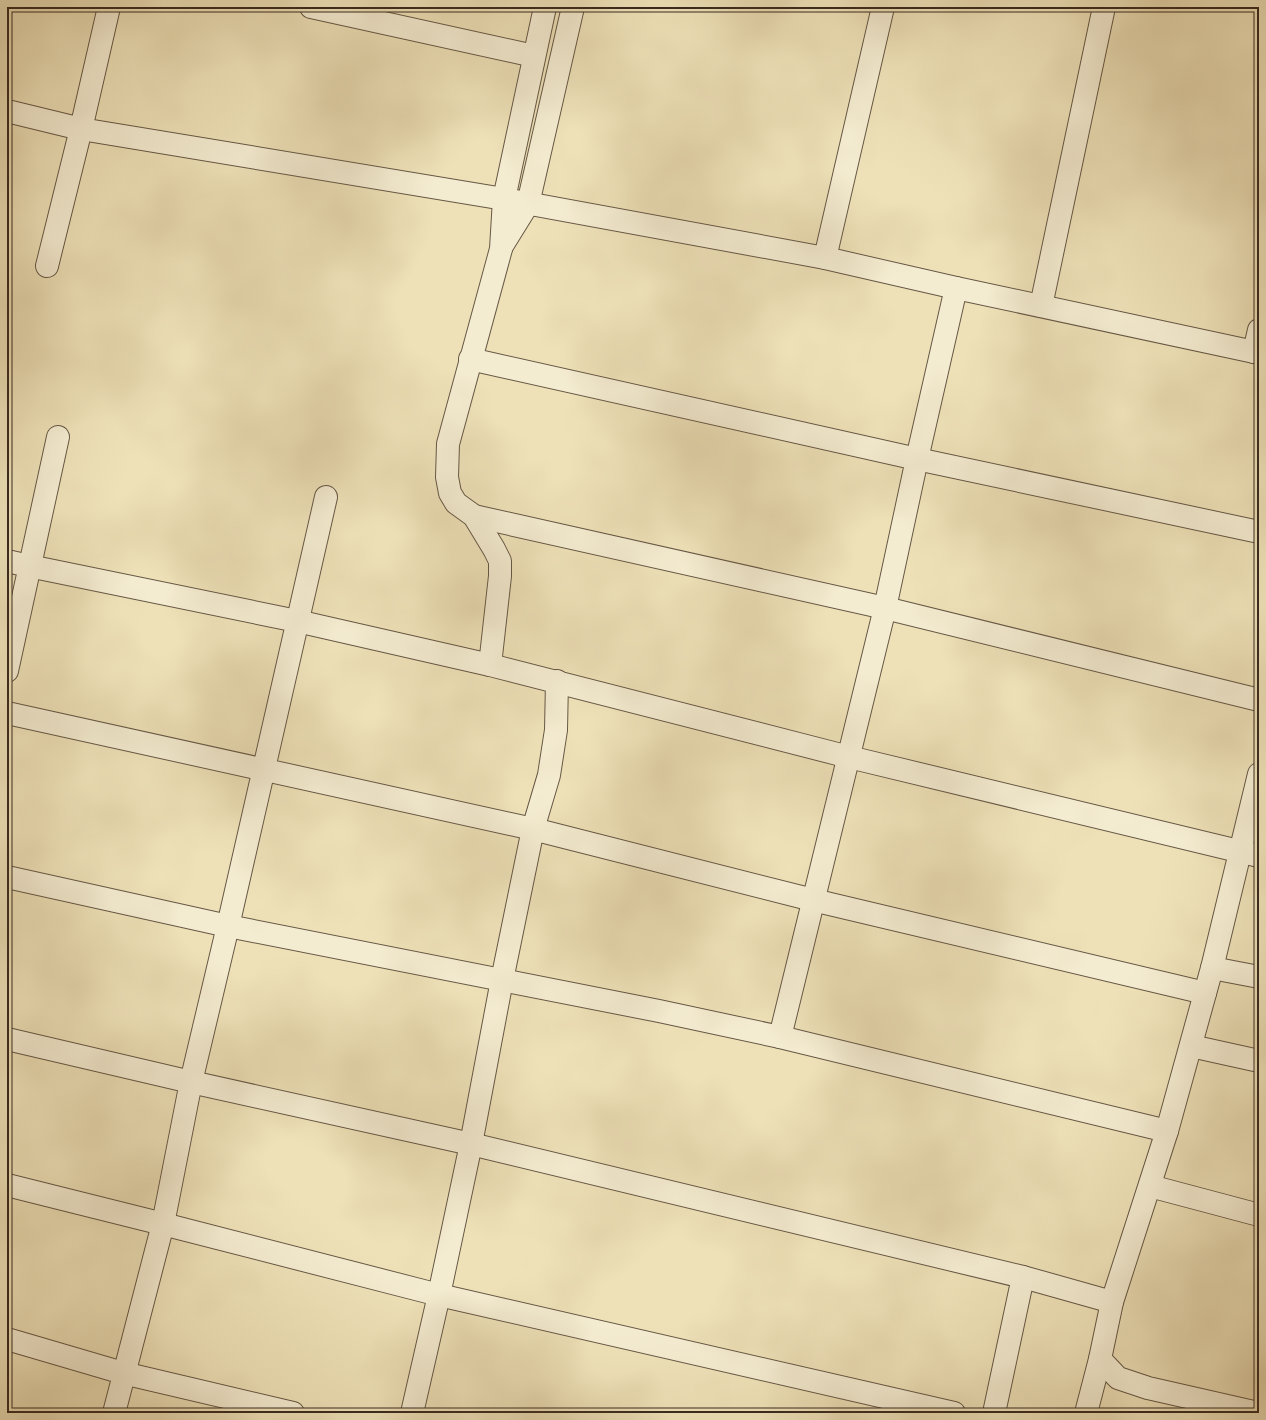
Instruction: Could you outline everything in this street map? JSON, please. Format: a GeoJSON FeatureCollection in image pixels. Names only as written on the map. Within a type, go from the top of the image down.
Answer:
{"type":"FeatureCollection","features":[{"type":"Feature","properties":{"kind":"street"},"geometry":{"type":"LineString","coordinates":[[47,266],[109,7]]}},
{"type":"Feature","properties":{"kind":"street"},"geometry":{"type":"LineString","coordinates":[[311,7],[534,56]]}},
{"type":"Feature","properties":{"kind":"street"},"geometry":{"type":"LineString","coordinates":[[545,7],[522,121],[504,199],[501,249],[448,444],[447,477],[450,493],[456,503],[474,516],[885,608],[1259,700]]}},
{"type":"Feature","properties":{"kind":"street"},"geometry":{"type":"LineString","coordinates":[[501,249],[528,204],[572,7]]}},
{"type":"Feature","properties":{"kind":"street"},"geometry":{"type":"LineString","coordinates":[[825,258],[883,7]]}},
{"type":"Feature","properties":{"kind":"street"},"geometry":{"type":"LineString","coordinates":[[1041,306],[1104,7]]}},
{"type":"Feature","properties":{"kind":"street"},"geometry":{"type":"LineString","coordinates":[[7,111],[81,129],[504,199],[825,258],[1256,353],[1259,330]]}},
{"type":"Feature","properties":{"kind":"street"},"geometry":{"type":"LineString","coordinates":[[780,1037],[885,608],[956,288]]}},
{"type":"Feature","properties":{"kind":"street"},"geometry":{"type":"LineString","coordinates":[[470,359],[917,459],[1259,532]]}},
{"type":"Feature","properties":{"kind":"street"},"geometry":{"type":"LineString","coordinates":[[7,670],[58,437]]}},
{"type":"Feature","properties":{"kind":"street"},"geometry":{"type":"LineString","coordinates":[[114,1413],[163,1224],[191,1082],[326,497]]}},
{"type":"Feature","properties":{"kind":"street"},"geometry":{"type":"LineString","coordinates":[[474,516],[500,561],[499,584],[490,665]]}},
{"type":"Feature","properties":{"kind":"street"},"geometry":{"type":"LineString","coordinates":[[7,560],[29,566],[297,621],[490,665],[849,757],[1249,853]]}},
{"type":"Feature","properties":{"kind":"street"},"geometry":{"type":"LineString","coordinates":[[412,1413],[471,1144],[502,980],[533,829],[549,775],[556,730],[557,681]]}},
{"type":"Feature","properties":{"kind":"street"},"geometry":{"type":"LineString","coordinates":[[7,713],[533,829],[814,900],[1205,993]]}},
{"type":"Feature","properties":{"kind":"street"},"geometry":{"type":"LineString","coordinates":[[1086,1413],[1100,1359],[1112,1302],[1167,1131],[1212,968],[1249,853],[1259,774]]}},
{"type":"Feature","properties":{"kind":"street"},"geometry":{"type":"LineString","coordinates":[[7,877],[228,926],[658,1011],[780,1037],[1167,1131]]}},
{"type":"Feature","properties":{"kind":"street"},"geometry":{"type":"LineString","coordinates":[[1212,968],[1259,977]]}},
{"type":"Feature","properties":{"kind":"street"},"geometry":{"type":"LineString","coordinates":[[7,1039],[191,1082],[471,1144],[1023,1277],[1112,1302]]}},
{"type":"Feature","properties":{"kind":"street"},"geometry":{"type":"LineString","coordinates":[[1190,1046],[1259,1061]]}},
{"type":"Feature","properties":{"kind":"street"},"geometry":{"type":"LineString","coordinates":[[7,1185],[439,1295],[954,1413]]}},
{"type":"Feature","properties":{"kind":"street"},"geometry":{"type":"LineString","coordinates":[[1150,1186],[1259,1215]]}},
{"type":"Feature","properties":{"kind":"street"},"geometry":{"type":"LineString","coordinates":[[994,1413],[1023,1277]]}},
{"type":"Feature","properties":{"kind":"street"},"geometry":{"type":"LineString","coordinates":[[7,1339],[124,1373],[293,1413]]}},
{"type":"Feature","properties":{"kind":"street"},"geometry":{"type":"LineString","coordinates":[[1100,1359],[1118,1378],[1148,1388],[1258,1413]]}}]}
